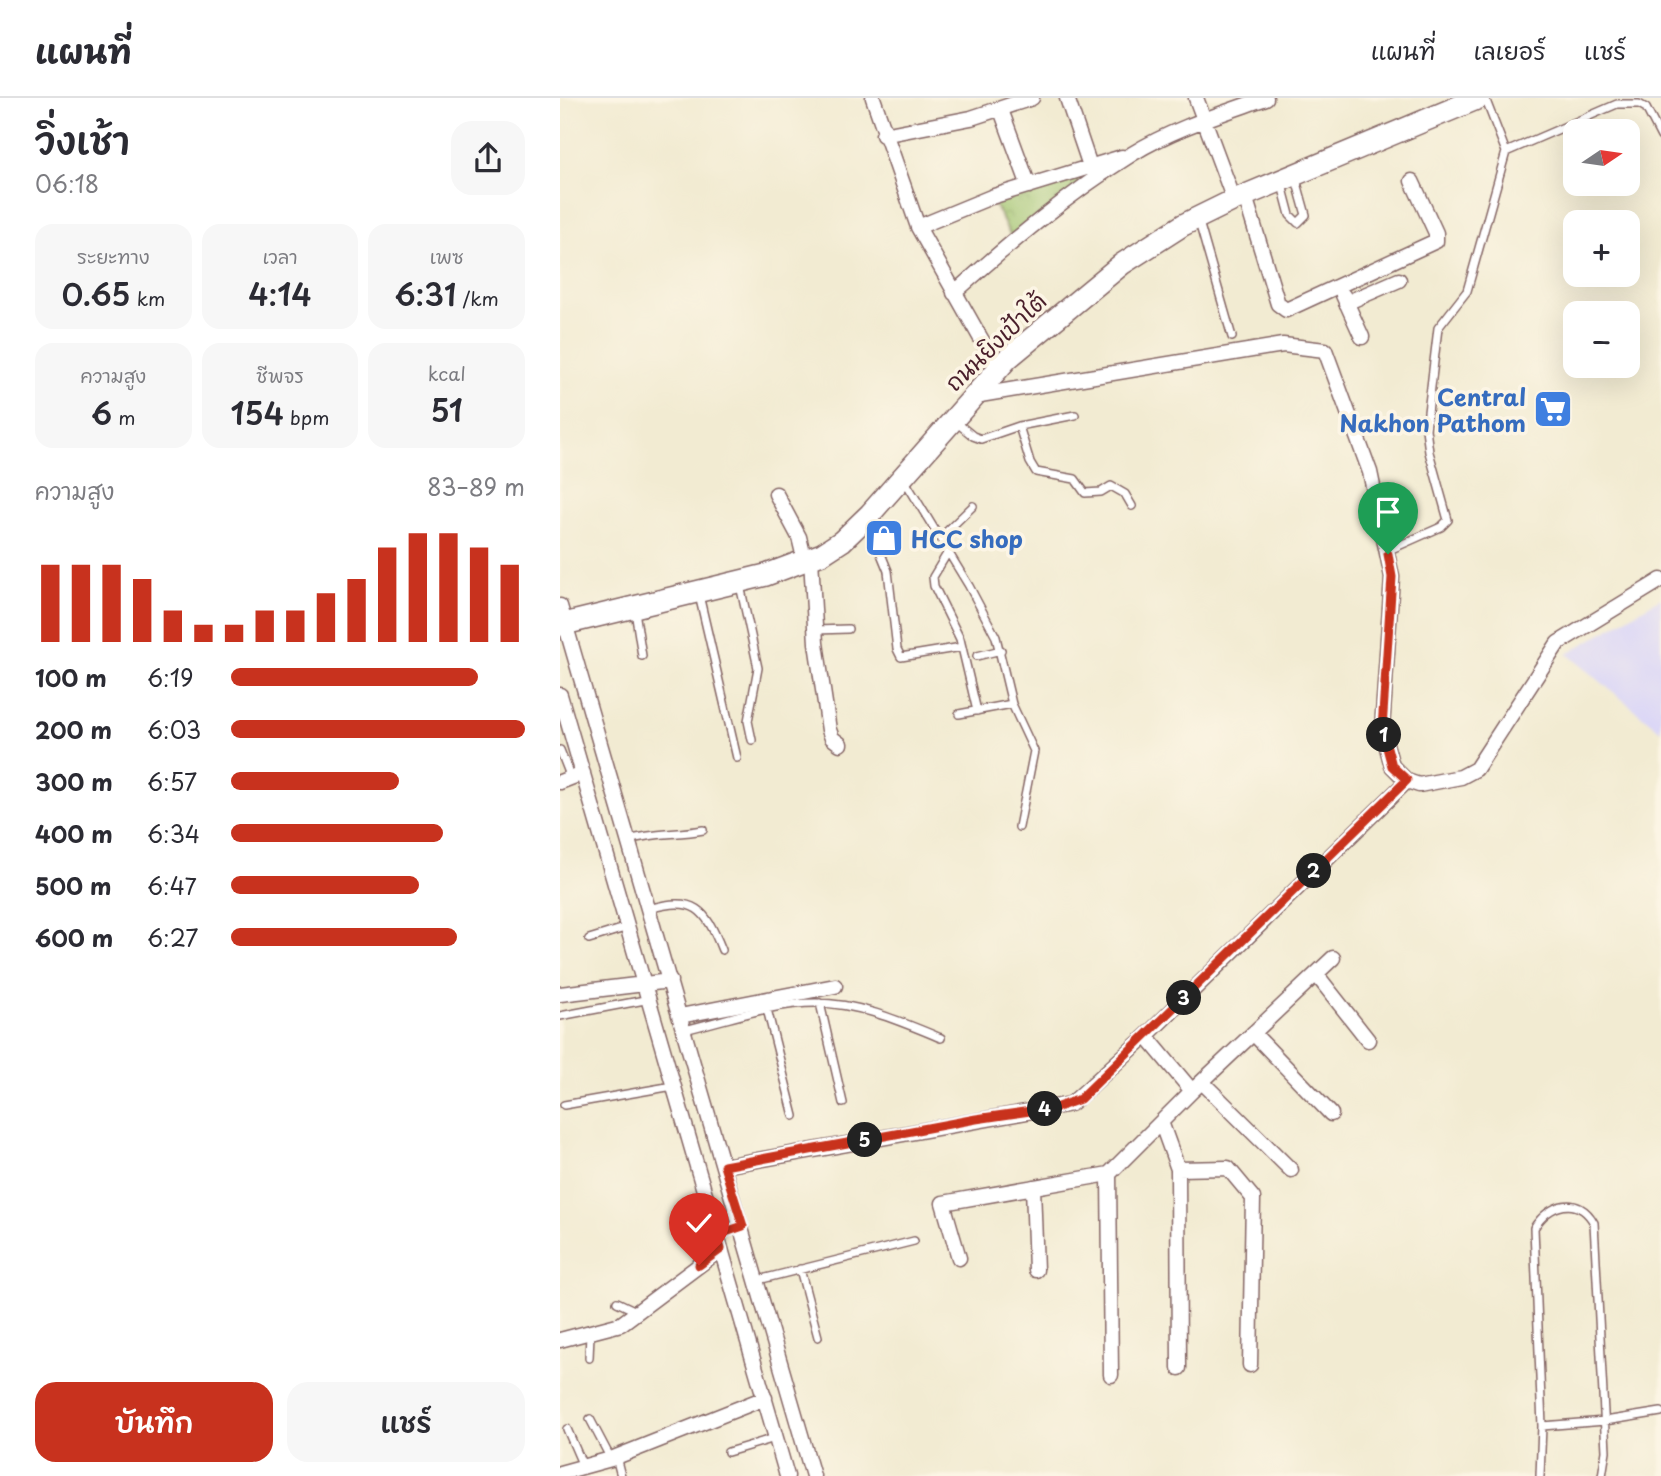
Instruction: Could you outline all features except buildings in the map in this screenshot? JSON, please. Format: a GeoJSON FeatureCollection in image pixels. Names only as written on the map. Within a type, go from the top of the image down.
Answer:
{"type":"FeatureCollection","features":[{"type":"Feature","properties":{"kind":"main road","name":"ถนนยิงเป้าใต้"},"geometry":{"type":"LineString","coordinates":[[562,618],[634,607],[808,561],[842,541],[998,369],[1089,289],[1122,264],[1198,218],[1240,198],[1479,98]]}},
{"type":"Feature","properties":{"kind":"street"},"geometry":{"type":"LineString","coordinates":[[873,98],[918,228],[998,369]]}},
{"type":"Feature","properties":{"kind":"street"},"geometry":{"type":"LineString","coordinates":[[884,135],[1001,110],[1032,98]]}},
{"type":"Feature","properties":{"kind":"street"},"geometry":{"type":"LineString","coordinates":[[1067,98],[1090,166]]}},
{"type":"Feature","properties":{"kind":"street"},"geometry":{"type":"LineString","coordinates":[[1196,98],[1240,198],[1281,308],[1297,307],[1436,241],[1436,233],[1412,181]]}},
{"type":"Feature","properties":{"kind":"street"},"geometry":{"type":"LineString","coordinates":[[918,228],[1029,186],[1133,153],[1204,120],[1266,98]]}},
{"type":"Feature","properties":{"kind":"street"},"geometry":{"type":"LineString","coordinates":[[1001,110],[1029,186]]}},
{"type":"Feature","properties":{"kind":"street"},"geometry":{"type":"LineString","coordinates":[[954,293],[1012,241],[1133,153]]}},
{"type":"Feature","properties":{"kind":"street"},"geometry":{"type":"LineString","coordinates":[[1346,303],[1399,280]]}},
{"type":"Feature","properties":{"kind":"street"},"geometry":{"type":"LineString","coordinates":[[1340,287],[1362,337]]}},
{"type":"Feature","properties":{"kind":"street"},"geometry":{"type":"LineString","coordinates":[[973,396],[1283,345],[1318,347],[1327,354],[1353,420],[1375,489],[1392,577],[1382,729],[1392,766],[1407,780],[1419,785],[1461,777],[1476,769],[1487,757],[1549,654],[1568,636],[1661,572]]}},
{"type":"Feature","properties":{"kind":"street"},"geometry":{"type":"LineString","coordinates":[[776,494],[799,537],[808,561],[829,730],[832,738],[840,744]]}},
{"type":"Feature","properties":{"kind":"street"},"geometry":{"type":"LineString","coordinates":[[1616,601],[1661,580]]}},
{"type":"Feature","properties":{"kind":"street"},"geometry":{"type":"LineString","coordinates":[[562,618],[648,909],[657,986],[675,1086],[728,1234],[765,1398],[787,1476]]}},
{"type":"Feature","properties":{"kind":"street"},"geometry":{"type":"LineString","coordinates":[[560,695],[571,778],[629,927],[657,986],[680,1016],[724,1166],[728,1234],[758,1280],[813,1476]]}},
{"type":"Feature","properties":{"kind":"street"},"geometry":{"type":"LineString","coordinates":[[724,1166],[1071,1104],[1146,1036],[1407,780]]}},
{"type":"Feature","properties":{"kind":"street"},"geometry":{"type":"LineString","coordinates":[[959,1258],[943,1203],[1109,1174],[1197,1086],[1333,958]]}},
{"type":"Feature","properties":{"kind":"street"},"geometry":{"type":"LineString","coordinates":[[1316,974],[1368,1040]]}},
{"type":"Feature","properties":{"kind":"street"},"geometry":{"type":"LineString","coordinates":[[560,994],[657,986]]}},
{"type":"Feature","properties":{"kind":"street"},"geometry":{"type":"LineString","coordinates":[[680,1016],[835,986]]}},
{"type":"Feature","properties":{"kind":"street"},"geometry":{"type":"LineString","coordinates":[[1253,1033],[1331,1114]]}},
{"type":"Feature","properties":{"kind":"street"},"geometry":{"type":"LineString","coordinates":[[1146,1036],[1197,1086],[1291,1170]]}},
{"type":"Feature","properties":{"kind":"street"},"geometry":{"type":"LineString","coordinates":[[1161,1122],[1178,1168],[1179,1368]]}},
{"type":"Feature","properties":{"kind":"street"},"geometry":{"type":"LineString","coordinates":[[1178,1168],[1228,1168],[1253,1198],[1250,1365]]}},
{"type":"Feature","properties":{"kind":"street"},"geometry":{"type":"LineString","coordinates":[[1109,1174],[1111,1375]]}},
{"type":"Feature","properties":{"kind":"street"},"geometry":{"type":"LineString","coordinates":[[1033,1187],[1036,1270]]}},
{"type":"Feature","properties":{"kind":"street"},"geometry":{"type":"LineString","coordinates":[[560,1340],[621,1324],[728,1234]]}},
{"type":"Feature","properties":{"kind":"street"},"geometry":{"type":"LineString","coordinates":[[560,1473],[582,1470],[765,1398]]}},
{"type":"Feature","properties":{"kind":"lane"},"geometry":{"type":"LineString","coordinates":[[1387,551],[1441,527],[1448,520],[1426,440],[1434,340],[1441,320],[1467,291],[1506,152],[1485,98]]}},
{"type":"Feature","properties":{"kind":"lane"},"geometry":{"type":"LineString","coordinates":[[1506,152],[1617,104],[1629,102],[1646,108],[1661,137]]}},
{"type":"Feature","properties":{"kind":"lane"},"geometry":{"type":"LineString","coordinates":[[1288,178],[1306,215],[1298,223],[1290,215],[1288,178]]}},
{"type":"Feature","properties":{"kind":"lane"},"geometry":{"type":"LineString","coordinates":[[1198,218],[1232,337]]}},
{"type":"Feature","properties":{"kind":"lane"},"geometry":{"type":"LineString","coordinates":[[953,420],[981,439],[1019,426],[1075,415]]}},
{"type":"Feature","properties":{"kind":"lane"},"geometry":{"type":"LineString","coordinates":[[1019,426],[1030,463],[1037,472],[1075,479],[1085,493],[1101,492],[1111,486],[1117,488],[1132,506]]}},
{"type":"Feature","properties":{"kind":"lane"},"geometry":{"type":"LineString","coordinates":[[902,477],[988,621],[1001,650],[1012,704],[1034,751],[1019,827]]}},
{"type":"Feature","properties":{"kind":"lane"},"geometry":{"type":"LineString","coordinates":[[940,538],[973,506]]}},
{"type":"Feature","properties":{"kind":"lane"},"geometry":{"type":"LineString","coordinates":[[879,549],[888,571],[898,654],[905,658],[962,647]]}},
{"type":"Feature","properties":{"kind":"lane"},"geometry":{"type":"LineString","coordinates":[[948,552],[933,578],[934,586],[962,647],[977,711]]}},
{"type":"Feature","properties":{"kind":"lane"},"geometry":{"type":"LineString","coordinates":[[739,581],[758,668],[748,721],[752,740]]}},
{"type":"Feature","properties":{"kind":"lane"},"geometry":{"type":"LineString","coordinates":[[698,591],[737,758]]}},
{"type":"Feature","properties":{"kind":"lane"},"geometry":{"type":"LineString","coordinates":[[634,607],[642,639],[642,656]]}},
{"type":"Feature","properties":{"kind":"lane"},"geometry":{"type":"LineString","coordinates":[[816,630],[848,629]]}},
{"type":"Feature","properties":{"kind":"lane"},"geometry":{"type":"LineString","coordinates":[[977,656],[1001,650]]}},
{"type":"Feature","properties":{"kind":"lane"},"geometry":{"type":"LineString","coordinates":[[959,714],[1012,704]]}},
{"type":"Feature","properties":{"kind":"lane"},"geometry":{"type":"LineString","coordinates":[[560,750],[571,778]]}},
{"type":"Feature","properties":{"kind":"lane"},"geometry":{"type":"LineString","coordinates":[[628,840],[653,834],[681,835],[703,830]]}},
{"type":"Feature","properties":{"kind":"lane"},"geometry":{"type":"LineString","coordinates":[[648,909],[675,903],[699,908],[711,922],[722,950]]}},
{"type":"Feature","properties":{"kind":"lane"},"geometry":{"type":"LineString","coordinates":[[589,939],[629,927]]}},
{"type":"Feature","properties":{"kind":"lane"},"geometry":{"type":"LineString","coordinates":[[560,1016],[657,986]]}},
{"type":"Feature","properties":{"kind":"lane"},"geometry":{"type":"LineString","coordinates":[[820,1003],[843,1103]]}},
{"type":"Feature","properties":{"kind":"lane"},"geometry":{"type":"LineString","coordinates":[[684,1030],[767,1009],[820,1003],[884,1016],[941,1038]]}},
{"type":"Feature","properties":{"kind":"lane"},"geometry":{"type":"LineString","coordinates":[[767,1009],[794,1116]]}},
{"type":"Feature","properties":{"kind":"lane"},"geometry":{"type":"LineString","coordinates":[[564,1105],[675,1086]]}},
{"type":"Feature","properties":{"kind":"lane"},"geometry":{"type":"LineString","coordinates":[[1540,1476],[1542,1426],[1534,1228],[1542,1215],[1554,1207],[1571,1204],[1588,1212],[1594,1223],[1606,1451],[1602,1476]]}},
{"type":"Feature","properties":{"kind":"lane"},"geometry":{"type":"LineString","coordinates":[[758,1280],[914,1241]]}},
{"type":"Feature","properties":{"kind":"lane"},"geometry":{"type":"LineString","coordinates":[[800,1269],[818,1337]]}},
{"type":"Feature","properties":{"kind":"lane"},"geometry":{"type":"LineString","coordinates":[[617,1302],[638,1312]]}},
{"type":"Feature","properties":{"kind":"lane"},"geometry":{"type":"LineString","coordinates":[[589,1358],[590,1334]]}},
{"type":"Feature","properties":{"kind":"lane"},"geometry":{"type":"LineString","coordinates":[[1542,1426],[1605,1421],[1661,1412]]}},
{"type":"Feature","properties":{"kind":"lane"},"geometry":{"type":"LineString","coordinates":[[590,1419],[621,1476]]}},
{"type":"Feature","properties":{"kind":"lane"},"geometry":{"type":"LineString","coordinates":[[567,1429],[582,1470]]}},
{"type":"Feature","properties":{"kind":"lane"},"geometry":{"type":"LineString","coordinates":[[728,1452],[776,1437]]}},
{"type":"Feature","properties":{"kind":"shaded area"},"geometry":{"type":"Polygon","coordinates":[[[1661,598],[1661,731],[1567,654],[1661,598]]]}},
{"type":"Feature","properties":{"kind":"green space"},"geometry":{"type":"Polygon","coordinates":[[[1121,159],[1015,244],[993,202],[1121,159]]]}},
{"type":"Feature","properties":{"kind":"place","name":"Central Nakhon Pathom"},"geometry":{"type":"Point","coordinates":[1553,409]}},
{"type":"Feature","properties":{"kind":"place","name":"HCC shop"},"geometry":{"type":"Point","coordinates":[884,538]}},
{"type":"Feature","properties":{"kind":"route"},"geometry":{"type":"LineString","coordinates":[[699,1265],[721,1249],[717,1235],[743,1226],[724,1166],[976,1119],[1058,1107],[1080,1099],[1407,780],[1392,766],[1382,729],[1392,577],[1388,554]]}}]}
